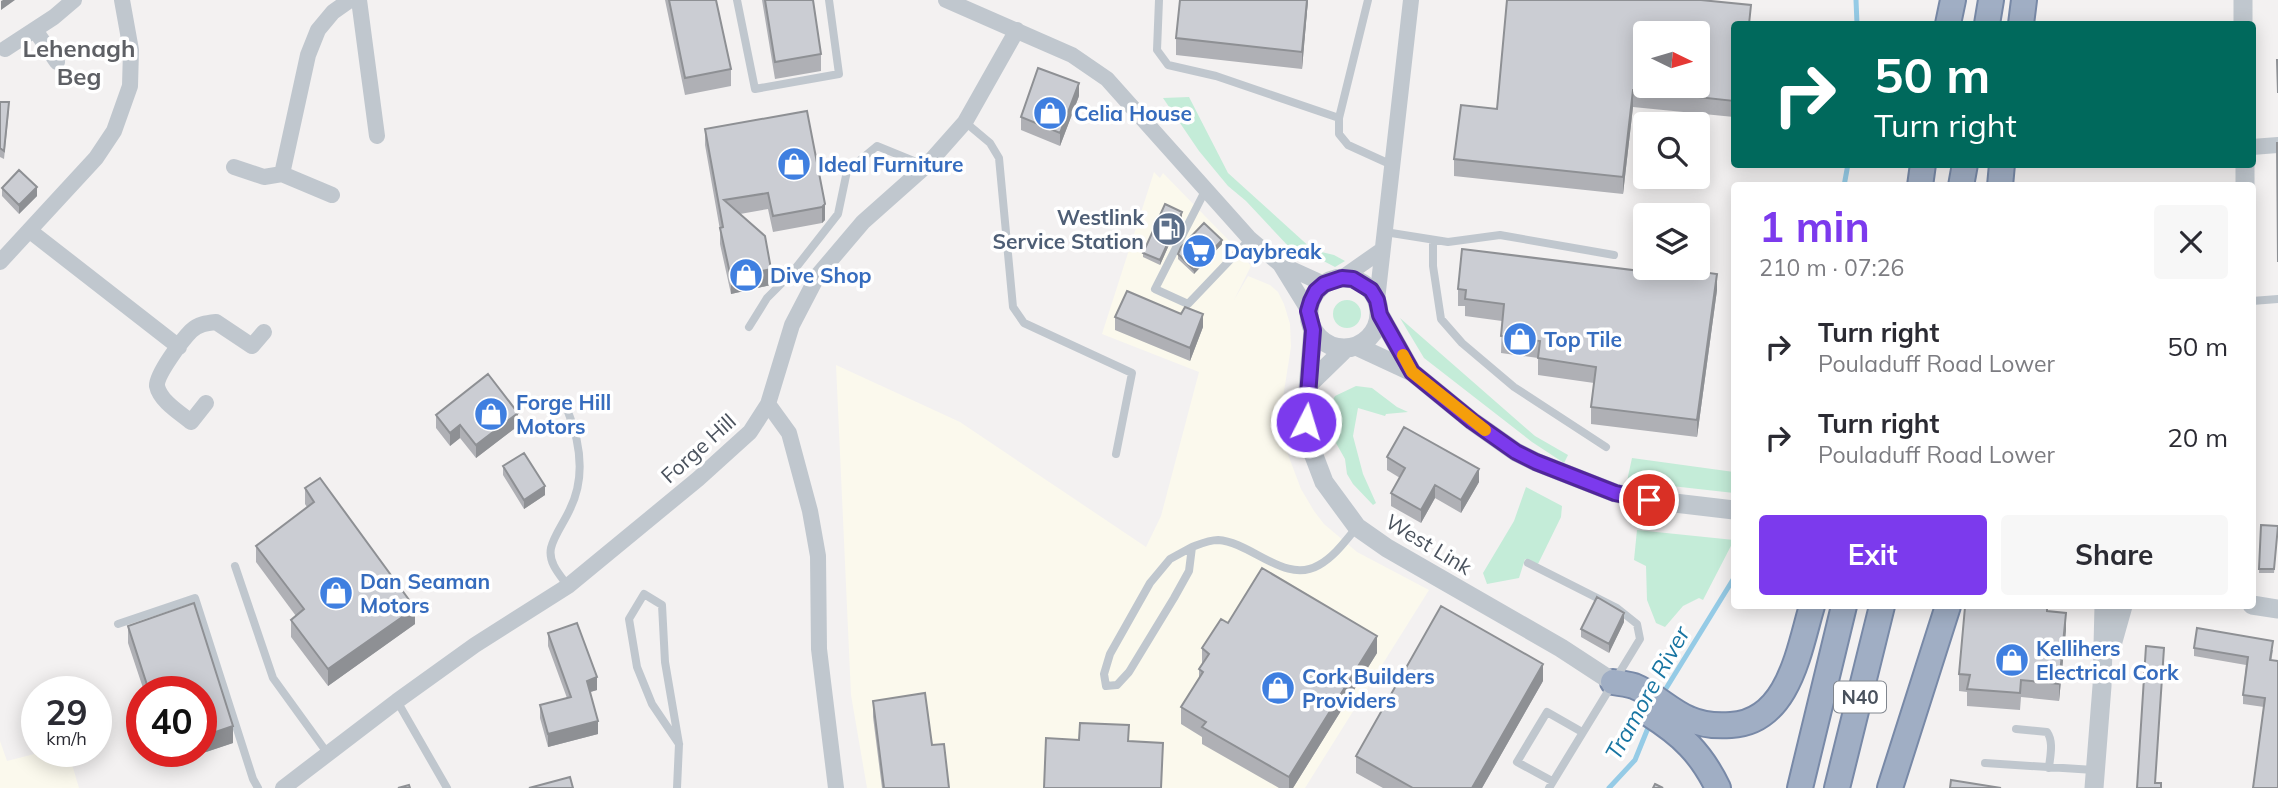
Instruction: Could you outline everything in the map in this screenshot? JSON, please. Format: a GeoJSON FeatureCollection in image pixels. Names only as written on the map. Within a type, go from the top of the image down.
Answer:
{"type":"FeatureCollection","features":[{"type":"Feature","properties":{"kind":"highway"},"geometry":{"type":"LineString","coordinates":[[1948,21],[1952,0]]}},
{"type":"Feature","properties":{"kind":"highway"},"geometry":{"type":"LineString","coordinates":[[1988,21],[1991,0]]}},
{"type":"Feature","properties":{"kind":"highway"},"geometry":{"type":"LineString","coordinates":[[2021,21],[2024,0]]}},
{"type":"Feature","properties":{"kind":"highway"},"geometry":{"type":"LineString","coordinates":[[1613,682],[1634,687],[1690,720],[1716,726],[1741,725],[1762,715],[1779,698],[1792,674],[1811,609]]}},
{"type":"Feature","properties":{"kind":"highway","name":"N40"},"geometry":{"type":"LineString","coordinates":[[1800,788],[1843,609]]}},
{"type":"Feature","properties":{"kind":"highway","name":"N40"},"geometry":{"type":"LineString","coordinates":[[1837,788],[1881,609]]}},
{"type":"Feature","properties":{"kind":"highway"},"geometry":{"type":"LineString","coordinates":[[1890,788],[1947,609]]}},
{"type":"Feature","properties":{"kind":"highway"},"geometry":{"type":"LineString","coordinates":[[1613,682],[1627,700],[1676,732],[1690,746],[1703,760],[1717,788]]}},
{"type":"Feature","properties":{"kind":"street"},"geometry":{"type":"LineString","coordinates":[[5,49],[74,0]]}},
{"type":"Feature","properties":{"kind":"street"},"geometry":{"type":"LineString","coordinates":[[0,262],[96,158],[114,131],[130,86],[131,50],[121,0]]}},
{"type":"Feature","properties":{"kind":"street"},"geometry":{"type":"LineString","coordinates":[[282,174],[308,55],[318,30],[333,12],[350,0]]}},
{"type":"Feature","properties":{"kind":"street"},"geometry":{"type":"LineString","coordinates":[[359,0],[377,136]]}},
{"type":"Feature","properties":{"kind":"street"},"geometry":{"type":"LineString","coordinates":[[946,0],[1072,55],[1107,79],[1205,191],[1250,239],[1280,264],[1326,344],[1350,348],[1412,372],[1472,421],[1516,452],[1536,462],[1615,493],[1731,510]]}},
{"type":"Feature","properties":{"kind":"street"},"geometry":{"type":"LineString","coordinates":[[1309,384],[1350,348],[1373,334],[1411,0]]}},
{"type":"Feature","properties":{"kind":"street"},"geometry":{"type":"LineString","coordinates":[[2243,0],[2243,21]]}},
{"type":"Feature","properties":{"kind":"street"},"geometry":{"type":"LineString","coordinates":[[35,30],[57,62]]}},
{"type":"Feature","properties":{"kind":"street","name":"Forge Hill"},"geometry":{"type":"LineString","coordinates":[[287,787],[397,701],[475,645],[568,586],[698,479],[750,432],[768,404],[792,325],[818,275],[863,222],[926,166],[965,122],[1017,30]]}},
{"type":"Feature","properties":{"kind":"street"},"geometry":{"type":"LineString","coordinates":[[2256,147],[2278,145]]}},
{"type":"Feature","properties":{"kind":"street"},"geometry":{"type":"LineString","coordinates":[[234,167],[264,177],[282,174],[332,195]]}},
{"type":"Feature","properties":{"kind":"street"},"geometry":{"type":"LineString","coordinates":[[30,231],[179,347]]}},
{"type":"Feature","properties":{"kind":"street"},"geometry":{"type":"LineString","coordinates":[[1311,320],[1311,301],[1316,291],[1382,250]]}},
{"type":"Feature","properties":{"kind":"street"},"geometry":{"type":"LineString","coordinates":[[1280,264],[1333,281],[1353,279],[1363,283],[1371,290],[1412,372]]}},
{"type":"Feature","properties":{"kind":"street","name":"West Link"},"geometry":{"type":"LineString","coordinates":[[1311,320],[1306,422],[1308,440],[1314,460],[1331,493],[1357,527],[1387,548],[1560,648],[1613,682]]}},
{"type":"Feature","properties":{"kind":"street"},"geometry":{"type":"LineString","coordinates":[[206,403],[191,422],[162,397],[157,387],[158,377],[191,331],[203,324],[216,322],[252,346],[264,332]]}},
{"type":"Feature","properties":{"kind":"street"},"geometry":{"type":"LineString","coordinates":[[768,404],[789,433],[810,511],[818,556],[818,649],[836,788]]}},
{"type":"Feature","properties":{"kind":"street"},"geometry":{"type":"LineString","coordinates":[[2256,606],[2278,610]]}},
{"type":"Feature","properties":{"kind":"street"},"geometry":{"type":"LineString","coordinates":[[2095,779],[2102,686],[2104,609]]}},
{"type":"Feature","properties":{"kind":"street"},"geometry":{"type":"LineString","coordinates":[[2102,686],[2122,609]]}},
{"type":"Feature","properties":{"kind":"lane"},"geometry":{"type":"LineString","coordinates":[[737,0],[755,89],[839,74],[829,0]]}},
{"type":"Feature","properties":{"kind":"lane"},"geometry":{"type":"LineString","coordinates":[[1159,0],[1157,50],[1168,65],[1216,76],[1339,118]]}},
{"type":"Feature","properties":{"kind":"lane"},"geometry":{"type":"LineString","coordinates":[[1368,0],[1339,118],[1339,134],[1348,145],[1393,165]]}},
{"type":"Feature","properties":{"kind":"lane"},"geometry":{"type":"LineString","coordinates":[[965,122],[990,143],[999,158],[1013,307],[1024,323],[1132,373],[1116,454]]}},
{"type":"Feature","properties":{"kind":"lane"},"geometry":{"type":"LineString","coordinates":[[750,327],[767,298],[792,274],[838,214],[846,170],[877,146],[926,166]]}},
{"type":"Feature","properties":{"kind":"lane"},"geometry":{"type":"LineString","coordinates":[[1205,191],[1155,289],[1188,304],[1250,239]]}},
{"type":"Feature","properties":{"kind":"lane"},"geometry":{"type":"LineString","coordinates":[[1385,232],[1448,242],[1500,235],[1614,255]]}},
{"type":"Feature","properties":{"kind":"lane"},"geometry":{"type":"LineString","coordinates":[[1433,241],[1433,266],[1441,319],[1462,343],[1514,387],[1606,447]]}},
{"type":"Feature","properties":{"kind":"lane"},"geometry":{"type":"LineString","coordinates":[[2256,301],[2278,299]]}},
{"type":"Feature","properties":{"kind":"lane"},"geometry":{"type":"LineString","coordinates":[[568,409],[576,431],[580,456],[579,479],[572,505],[551,549],[553,566],[568,586]]}},
{"type":"Feature","properties":{"kind":"lane"},"geometry":{"type":"LineString","coordinates":[[1192,548],[1189,571],[1129,672],[1117,685],[1107,686],[1104,674],[1110,654],[1150,583],[1170,559],[1192,548],[1208,541],[1228,542],[1303,572],[1328,559],[1357,527]]}},
{"type":"Feature","properties":{"kind":"lane"},"geometry":{"type":"LineString","coordinates":[[1528,563],[1617,608],[1637,624],[1640,639],[1550,785],[1517,762],[1547,712],[1582,732]]}},
{"type":"Feature","properties":{"kind":"lane"},"geometry":{"type":"LineString","coordinates":[[236,566],[273,678],[328,754]]}},
{"type":"Feature","properties":{"kind":"lane"},"geometry":{"type":"LineString","coordinates":[[677,788],[679,744],[664,662],[662,605],[645,594],[629,619],[638,667],[652,704],[679,744]]}},
{"type":"Feature","properties":{"kind":"lane"},"geometry":{"type":"LineString","coordinates":[[118,624],[195,598],[258,788]]}},
{"type":"Feature","properties":{"kind":"lane"},"geometry":{"type":"LineString","coordinates":[[397,701],[447,788]]}},
{"type":"Feature","properties":{"kind":"lane"},"geometry":{"type":"LineString","coordinates":[[2016,729],[2049,734],[2049,768]]}},
{"type":"Feature","properties":{"kind":"lane"},"geometry":{"type":"LineString","coordinates":[[1985,763],[2049,768],[2095,779]]}},
{"type":"Feature","properties":{"kind":"shaded area"},"geometry":{"type":"Polygon","coordinates":[[[1154,172],[1160,178],[1163,173],[1251,266],[1234,300],[1248,276],[1270,285],[1278,292],[1284,304],[1290,324],[1291,347],[1282,404],[1284,444],[1301,489],[1314,511],[1324,524],[1357,552],[1429,590],[1305,788],[867,788],[851,695],[836,365],[960,422],[1146,547],[1161,516],[1199,372],[1102,334],[1154,172]]]}},
{"type":"Feature","properties":{"kind":"shaded area"},"geometry":{"type":"Polygon","coordinates":[[[0,741],[7,761],[21,757],[21,767],[73,767],[79,788],[0,788],[0,741]]]}},
{"type":"Feature","properties":{"kind":"green space"},"geometry":{"type":"Polygon","coordinates":[[[1189,97],[1228,173],[1313,250],[1345,261],[1335,267],[1310,254],[1290,248],[1246,201],[1228,186],[1199,151],[1163,98],[1189,97]]]}},
{"type":"Feature","properties":{"kind":"green space"},"geometry":{"type":"Polygon","coordinates":[[[1347,300],[1357,304],[1361,314],[1357,324],[1347,328],[1337,324],[1333,314],[1337,304],[1347,300]]]}},
{"type":"Feature","properties":{"kind":"green space"},"geometry":{"type":"Polygon","coordinates":[[[1400,318],[1535,436],[1568,455],[1564,463],[1532,442],[1424,358],[1400,318]]]}},
{"type":"Feature","properties":{"kind":"green space"},"geometry":{"type":"Polygon","coordinates":[[[1356,386],[1372,388],[1408,412],[1385,416],[1358,408],[1353,436],[1363,474],[1376,503],[1373,505],[1347,474],[1345,459],[1332,436],[1329,407],[1335,396],[1356,386]]]}},
{"type":"Feature","properties":{"kind":"green space"},"geometry":{"type":"Polygon","coordinates":[[[1632,458],[1731,472],[1731,493],[1627,481],[1632,458]]]}},
{"type":"Feature","properties":{"kind":"green space"},"geometry":{"type":"Polygon","coordinates":[[[1526,487],[1562,506],[1561,517],[1538,564],[1525,559],[1519,578],[1487,584],[1483,573],[1514,521],[1526,487]]]}},
{"type":"Feature","properties":{"kind":"green space"},"geometry":{"type":"Polygon","coordinates":[[[1637,530],[1731,540],[1731,546],[1703,600],[1699,598],[1683,606],[1665,627],[1656,623],[1647,600],[1646,566],[1634,560],[1637,530]]]}},
{"type":"Feature","properties":{"kind":"building"},"geometry":{"type":"Polygon","coordinates":[[[669,0],[716,0],[731,69],[685,78],[669,0]]]}},
{"type":"Feature","properties":{"kind":"building"},"geometry":{"type":"Polygon","coordinates":[[[765,0],[813,0],[821,54],[775,62],[765,0]]]}},
{"type":"Feature","properties":{"kind":"building"},"geometry":{"type":"Polygon","coordinates":[[[1180,0],[1307,0],[1302,52],[1176,38],[1180,0]]]}},
{"type":"Feature","properties":{"kind":"building"},"geometry":{"type":"Polygon","coordinates":[[[1507,0],[1701,0],[1751,5],[1749,21],[1731,21],[1731,101],[1706,98],[1710,98],[1710,21],[1633,21],[1633,90],[1623,177],[1454,159],[1461,105],[1497,109],[1507,0]]]}},
{"type":"Feature","properties":{"kind":"building","name":"Celia House"},"geometry":{"type":"Polygon","coordinates":[[[1038,68],[1079,83],[1060,133],[1021,117],[1038,68]]]}},
{"type":"Feature","properties":{"kind":"building"},"geometry":{"type":"Polygon","coordinates":[[[0,102],[9,102],[4,151],[0,148],[0,102]]]}},
{"type":"Feature","properties":{"kind":"building"},"geometry":{"type":"Polygon","coordinates":[[[807,111],[825,204],[822,207],[773,216],[768,193],[724,200],[765,236],[771,269],[731,278],[720,228],[723,227],[705,129],[807,111]]]}},
{"type":"Feature","properties":{"kind":"building"},"geometry":{"type":"Polygon","coordinates":[[[2277,143],[2278,143],[2278,262],[2277,143]]]}},
{"type":"Feature","properties":{"kind":"building"},"geometry":{"type":"Polygon","coordinates":[[[19,170],[37,187],[19,205],[2,188],[19,170]]]}},
{"type":"Feature","properties":{"kind":"building"},"geometry":{"type":"Polygon","coordinates":[[[1165,204],[1182,212],[1160,260],[1143,253],[1165,204]]]}},
{"type":"Feature","properties":{"kind":"building"},"geometry":{"type":"Polygon","coordinates":[[[1204,223],[1222,240],[1194,270],[1178,254],[1181,247],[1204,223]]]}},
{"type":"Feature","properties":{"kind":"building"},"geometry":{"type":"Polygon","coordinates":[[[1462,249],[1633,270],[1633,280],[1710,280],[1710,273],[1717,274],[1697,420],[1591,407],[1596,367],[1538,358],[1540,341],[1501,336],[1504,304],[1465,299],[1466,290],[1458,289],[1462,249]]]}},
{"type":"Feature","properties":{"kind":"building"},"geometry":{"type":"Polygon","coordinates":[[[1127,291],[1181,314],[1185,307],[1203,314],[1190,348],[1115,317],[1127,291]]]}},
{"type":"Feature","properties":{"kind":"building"},"geometry":{"type":"Polygon","coordinates":[[[488,374],[518,413],[476,445],[460,425],[450,433],[436,415],[488,374]]]}},
{"type":"Feature","properties":{"kind":"building"},"geometry":{"type":"Polygon","coordinates":[[[1404,427],[1479,469],[1461,500],[1435,485],[1421,510],[1391,493],[1405,468],[1387,457],[1404,427]]]}},
{"type":"Feature","properties":{"kind":"building"},"geometry":{"type":"Polygon","coordinates":[[[524,453],[545,486],[524,500],[503,466],[524,453]]]}},
{"type":"Feature","properties":{"kind":"building","name":"Dan Seaman Motors"},"geometry":{"type":"Polygon","coordinates":[[[320,478],[415,608],[328,669],[291,620],[304,609],[256,546],[314,502],[305,488],[320,478]]]}},
{"type":"Feature","properties":{"kind":"building"},"geometry":{"type":"Polygon","coordinates":[[[2261,525],[2278,526],[2274,569],[2259,569],[2261,525]]]}},
{"type":"Feature","properties":{"kind":"building","name":"Cork Builders Providers"},"geometry":{"type":"Polygon","coordinates":[[[1262,568],[1377,636],[1289,777],[1202,727],[1206,722],[1181,707],[1203,672],[1199,669],[1209,654],[1202,648],[1221,619],[1228,623],[1262,568]]]}},
{"type":"Feature","properties":{"kind":"building"},"geometry":{"type":"Polygon","coordinates":[[[1597,597],[1624,613],[1609,644],[1581,629],[1597,597]]]}},
{"type":"Feature","properties":{"kind":"building"},"geometry":{"type":"Polygon","coordinates":[[[194,603],[233,726],[217,732],[217,676],[144,676],[128,626],[194,603]]]}},
{"type":"Feature","properties":{"kind":"building"},"geometry":{"type":"Polygon","coordinates":[[[1441,606],[1543,664],[1472,788],[1413,788],[1356,756],[1441,606]]]}},
{"type":"Feature","properties":{"kind":"building","name":"Kellihers Electrical Cork"},"geometry":{"type":"Polygon","coordinates":[[[1965,609],[2047,609],[2066,613],[2059,684],[2021,680],[2020,693],[1967,689],[1970,675],[1959,674],[1965,609]]]}},
{"type":"Feature","properties":{"kind":"building"},"geometry":{"type":"Polygon","coordinates":[[[577,623],[597,677],[587,681],[598,721],[548,734],[540,705],[571,697],[548,633],[577,623]]]}},
{"type":"Feature","properties":{"kind":"building"},"geometry":{"type":"Polygon","coordinates":[[[2197,628],[2273,641],[2270,660],[2278,661],[2278,788],[2253,788],[2265,698],[2243,695],[2248,657],[2194,648],[2197,628]]]}},
{"type":"Feature","properties":{"kind":"building"},"geometry":{"type":"Polygon","coordinates":[[[2146,646],[2164,648],[2155,783],[2161,783],[2161,788],[2137,788],[2146,646]]]}},
{"type":"Feature","properties":{"kind":"building"},"geometry":{"type":"Polygon","coordinates":[[[925,693],[932,745],[944,744],[949,788],[884,788],[873,701],[925,693]]]}},
{"type":"Feature","properties":{"kind":"building"},"geometry":{"type":"Polygon","coordinates":[[[1080,723],[1129,725],[1128,741],[1163,743],[1161,788],[1044,788],[1046,738],[1079,740],[1080,723]]]}},
{"type":"Feature","properties":{"kind":"building"},"geometry":{"type":"Polygon","coordinates":[[[570,777],[573,788],[529,788],[570,777]]]}},
{"type":"Feature","properties":{"kind":"building"},"geometry":{"type":"Polygon","coordinates":[[[1951,780],[2001,788],[1950,788],[1951,780]]]}},
{"type":"Feature","properties":{"kind":"waterway","name":"Tramore River"},"geometry":{"type":"LineString","coordinates":[[1856,0],[1857,21]]}},
{"type":"Feature","properties":{"kind":"waterway","name":"Tramore River"},"geometry":{"type":"LineString","coordinates":[[1845,182],[1847,168]]}},
{"type":"Feature","properties":{"kind":"waterway","name":"Tramore River"},"geometry":{"type":"LineString","coordinates":[[1662,695],[1731,583]]}},
{"type":"Feature","properties":{"kind":"waterway","name":"Tramore River"},"geometry":{"type":"LineString","coordinates":[[1609,788],[1635,760],[1650,723]]}},
{"type":"Feature","properties":{"kind":"slow traffic"},"geometry":{"type":"LineString","coordinates":[[1403,355],[1412,372],[1485,430]]}},
{"type":"Feature","properties":{"kind":"place","name":"Celia House"},"geometry":{"type":"Point","coordinates":[1050,113]}},
{"type":"Feature","properties":{"kind":"place","name":"Ideal Furniture"},"geometry":{"type":"Point","coordinates":[794,164]}},
{"type":"Feature","properties":{"kind":"place","name":"Westlink Service Station"},"geometry":{"type":"Point","coordinates":[1169,229]}},
{"type":"Feature","properties":{"kind":"place","name":"Daybreak"},"geometry":{"type":"Point","coordinates":[1199,251]}},
{"type":"Feature","properties":{"kind":"place","name":"Dive Shop"},"geometry":{"type":"Point","coordinates":[746,275]}},
{"type":"Feature","properties":{"kind":"place","name":"Top Tile"},"geometry":{"type":"Point","coordinates":[1520,339]}},
{"type":"Feature","properties":{"kind":"place","name":"Forge Hill Motors"},"geometry":{"type":"Point","coordinates":[491,414]}},
{"type":"Feature","properties":{"kind":"place","name":"Dan Seaman Motors"},"geometry":{"type":"Point","coordinates":[336,593]}},
{"type":"Feature","properties":{"kind":"place","name":"Kellihers Electrical Cork"},"geometry":{"type":"Point","coordinates":[2012,660]}},
{"type":"Feature","properties":{"kind":"place","name":"Cork Builders Providers"},"geometry":{"type":"Point","coordinates":[1278,688]}},
{"type":"Feature","properties":{"kind":"district","name":"Lehenagh Beg"},"geometry":{"type":"Point","coordinates":[79,62]}},
{"type":"Feature","properties":{"kind":"route"},"geometry":{"type":"LineString","coordinates":[[1306,422],[1313,330],[1308,311],[1311,301],[1316,291],[1333,279],[1353,279],[1371,290],[1377,300],[1380,315],[1412,372],[1472,421],[1516,452],[1536,462],[1615,493],[1649,500]]}}]}
